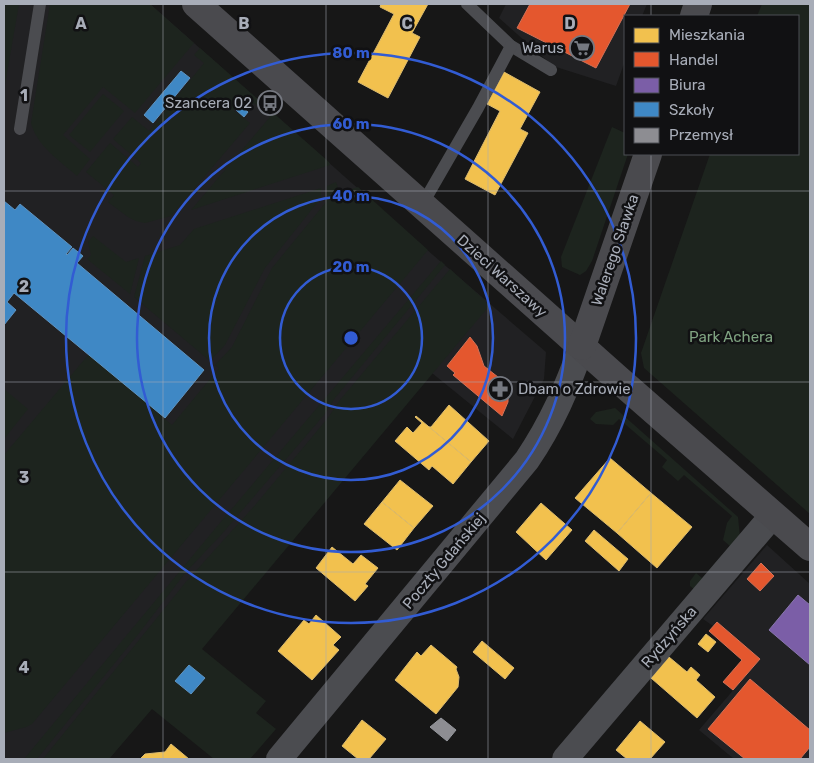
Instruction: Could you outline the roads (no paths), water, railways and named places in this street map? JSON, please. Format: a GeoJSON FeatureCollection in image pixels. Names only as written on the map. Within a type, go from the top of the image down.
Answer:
{"type":"FeatureCollection","features":[{"type":"Feature","properties":{"kind":"street","name":"Dzieci Warszawy"},"geometry":{"type":"LineString","coordinates":[[196,4],[810,547]]}},
{"type":"Feature","properties":{"kind":"street","name":"Walerego Sławka"},"geometry":{"type":"LineString","coordinates":[[582,346],[648,155]]}},
{"type":"Feature","properties":{"kind":"street","name":"Poczty Gdańskiej"},"geometry":{"type":"LineString","coordinates":[[279,759],[527,460],[544,434],[566,390],[582,346]]}},
{"type":"Feature","properties":{"kind":"street","name":"Rydzyńska"},"geometry":{"type":"LineString","coordinates":[[565,759],[773,515]]}},
{"type":"Feature","properties":{"kind":"lane"},"geometry":{"type":"LineString","coordinates":[[20,129],[40,4]]}},
{"type":"Feature","properties":{"kind":"lane"},"geometry":{"type":"LineString","coordinates":[[467,4],[510,46],[551,70]]}},
{"type":"Feature","properties":{"kind":"lane"},"geometry":{"type":"LineString","coordinates":[[422,205],[478,108],[510,46]]}},
{"type":"Feature","properties":{"kind":"place","name":"Warus"},"geometry":{"type":"Point","coordinates":[582,48]}},
{"type":"Feature","properties":{"kind":"place","name":"Szancera 02"},"geometry":{"type":"Point","coordinates":[270,103]}},
{"type":"Feature","properties":{"kind":"place","name":"Dbam o Zdrowie"},"geometry":{"type":"Point","coordinates":[500,389]}},
{"type":"Feature","properties":{"kind":"park label","name":"Park Achera"},"geometry":{"type":"Point","coordinates":[731,337]}}]}
